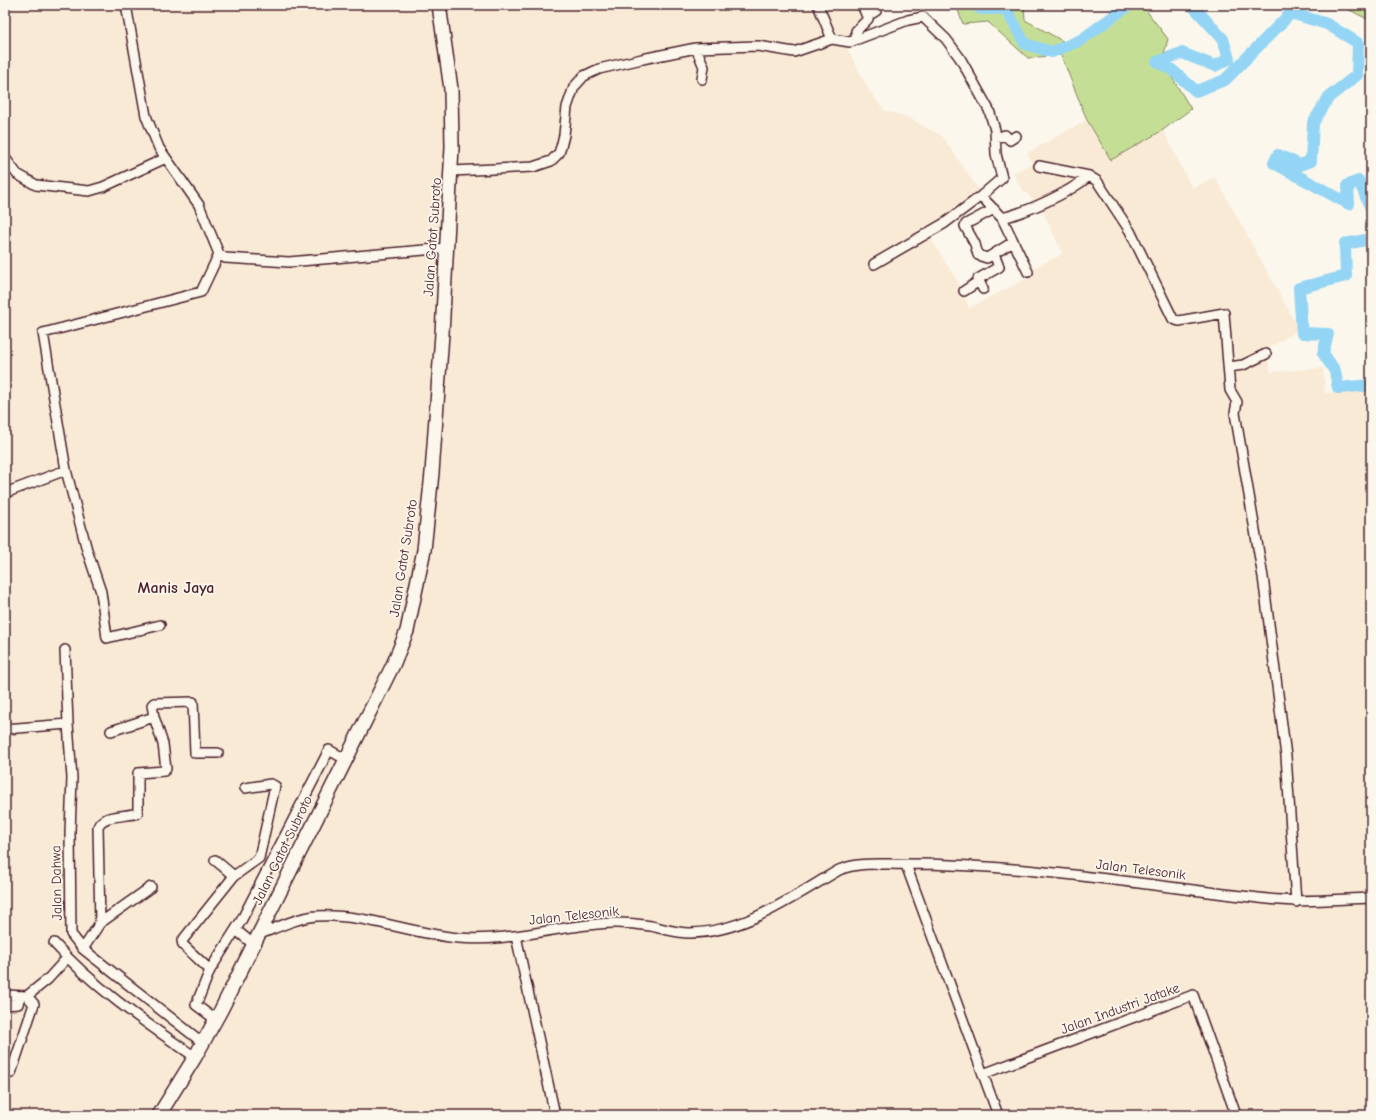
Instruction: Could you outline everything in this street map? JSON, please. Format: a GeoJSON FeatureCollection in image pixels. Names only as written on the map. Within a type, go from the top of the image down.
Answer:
{"type":"FeatureCollection","features":[{"type":"Feature","properties":{"kind":"highway","name":"Jalan Gatot Subroto"},"geometry":{"type":"LineString","coordinates":[[159,1115],[203,1044],[216,1020],[255,939],[393,665],[407,631],[424,550],[432,473],[452,170],[451,89],[439,5]]}},
{"type":"Feature","properties":{"kind":"street"},"geometry":{"type":"LineString","coordinates":[[126,5],[146,116],[156,142],[199,205],[219,254],[225,258],[289,262],[447,248]]}},
{"type":"Feature","properties":{"kind":"street"},"geometry":{"type":"LineString","coordinates":[[818,5],[832,39]]}},
{"type":"Feature","properties":{"kind":"street"},"geometry":{"type":"LineString","coordinates":[[856,40],[856,31],[868,21],[868,16],[862,5]]}},
{"type":"Feature","properties":{"kind":"street"},"geometry":{"type":"LineString","coordinates":[[868,16],[876,12],[874,5]]}},
{"type":"Feature","properties":{"kind":"street"},"geometry":{"type":"LineString","coordinates":[[452,170],[533,166],[551,161],[559,154],[564,135],[566,107],[571,94],[584,76],[594,71],[624,63],[696,48],[758,46],[794,52],[832,39],[847,42],[856,40],[908,20],[924,18],[946,39],[960,58],[989,110],[993,120],[996,138],[996,154],[1002,178],[945,223],[874,264]]}},
{"type":"Feature","properties":{"kind":"street"},"geometry":{"type":"LineString","coordinates":[[696,48],[704,67],[702,79]]}},
{"type":"Feature","properties":{"kind":"street"},"geometry":{"type":"LineString","coordinates":[[996,138],[1005,135],[1010,140],[1016,136]]}},
{"type":"Feature","properties":{"kind":"street"},"geometry":{"type":"LineString","coordinates":[[999,162],[1008,157]]}},
{"type":"Feature","properties":{"kind":"street"},"geometry":{"type":"LineString","coordinates":[[5,158],[17,174],[36,185],[89,191],[103,187],[166,158]]}},
{"type":"Feature","properties":{"kind":"street"},"geometry":{"type":"LineString","coordinates":[[1039,166],[1089,176],[1100,184],[1130,231],[1172,320],[1179,321],[1224,313],[1230,390],[1237,402],[1236,413],[1238,430],[1263,578],[1286,756],[1296,902]]}},
{"type":"Feature","properties":{"kind":"street"},"geometry":{"type":"LineString","coordinates":[[1002,218],[1013,216],[1059,194],[1079,184],[1089,176]]}},
{"type":"Feature","properties":{"kind":"street"},"geometry":{"type":"LineString","coordinates":[[981,196],[1002,218],[1012,242],[1028,272]]}},
{"type":"Feature","properties":{"kind":"street"},"geometry":{"type":"LineString","coordinates":[[994,209],[964,226],[975,244],[978,255],[987,258],[1012,242]]}},
{"type":"Feature","properties":{"kind":"street"},"geometry":{"type":"LineString","coordinates":[[160,625],[107,638],[101,592],[87,550],[66,470],[43,333],[201,292],[219,254]]}},
{"type":"Feature","properties":{"kind":"street"},"geometry":{"type":"LineString","coordinates":[[964,291],[981,285],[978,278],[999,267],[994,254]]}},
{"type":"Feature","properties":{"kind":"street"},"geometry":{"type":"LineString","coordinates":[[1229,367],[1243,365],[1266,354]]}},
{"type":"Feature","properties":{"kind":"street"},"geometry":{"type":"LineString","coordinates":[[5,493],[66,470]]}},
{"type":"Feature","properties":{"kind":"street","name":"Jalan Dahwa"},"geometry":{"type":"LineString","coordinates":[[65,650],[72,778],[70,832],[71,934],[83,949],[203,1044]]}},
{"type":"Feature","properties":{"kind":"street"},"geometry":{"type":"LineString","coordinates":[[100,923],[99,823],[106,819],[138,813],[138,774],[165,770],[163,744],[154,717],[152,705],[154,703],[193,702],[195,753],[218,753]]}},
{"type":"Feature","properties":{"kind":"street"},"geometry":{"type":"LineString","coordinates":[[110,731],[154,717]]}},
{"type":"Feature","properties":{"kind":"street"},"geometry":{"type":"LineString","coordinates":[[5,729],[68,724]]}},
{"type":"Feature","properties":{"kind":"street"},"geometry":{"type":"LineString","coordinates":[[216,1020],[196,1005],[210,970],[236,930],[328,750],[345,759]]}},
{"type":"Feature","properties":{"kind":"street"},"geometry":{"type":"LineString","coordinates":[[210,970],[183,945],[182,941],[234,876],[259,858],[275,786],[271,784],[245,788]]}},
{"type":"Feature","properties":{"kind":"street"},"geometry":{"type":"LineString","coordinates":[[214,860],[234,876]]}},
{"type":"Feature","properties":{"kind":"street","name":"Jalan Telesonik"},"geometry":{"type":"LineString","coordinates":[[255,939],[284,924],[314,916],[379,922],[404,929],[457,938],[516,936],[607,923],[628,923],[681,933],[705,932],[756,918],[845,868],[864,864],[906,864],[1038,870],[1296,902],[1371,898]]}},
{"type":"Feature","properties":{"kind":"street"},"geometry":{"type":"LineString","coordinates":[[906,864],[998,1115]]}},
{"type":"Feature","properties":{"kind":"street"},"geometry":{"type":"LineString","coordinates":[[83,949],[100,923],[151,887]]}},
{"type":"Feature","properties":{"kind":"street"},"geometry":{"type":"LineString","coordinates":[[236,930],[255,939]]}},
{"type":"Feature","properties":{"kind":"street"},"geometry":{"type":"LineString","coordinates":[[516,936],[555,1115]]}},
{"type":"Feature","properties":{"kind":"street"},"geometry":{"type":"LineString","coordinates":[[54,943],[67,958],[135,1014],[195,1057]]}},
{"type":"Feature","properties":{"kind":"street"},"geometry":{"type":"LineString","coordinates":[[5,1005],[18,1004],[23,996],[48,978],[67,958]]}},
{"type":"Feature","properties":{"kind":"street"},"geometry":{"type":"LineString","coordinates":[[5,995],[23,996],[34,1002],[34,1006],[11,1072],[5,1073]]}},
{"type":"Feature","properties":{"kind":"street","name":"Jalan Industri Jatake"},"geometry":{"type":"LineString","coordinates":[[983,1074],[1193,995],[1236,1115]]}},
{"type":"Feature","properties":{"kind":"shaded area"},"geometry":{"type":"Polygon","coordinates":[[[5,5],[864,5],[868,14],[845,44],[869,90],[884,110],[907,117],[942,136],[983,196],[928,234],[959,284],[969,308],[1032,276],[1031,269],[1063,254],[1041,208],[1021,188],[1013,173],[1032,163],[1027,153],[1087,120],[1111,160],[1163,130],[1192,188],[1215,177],[1299,329],[1266,350],[1271,372],[1323,368],[1325,393],[1371,390],[1371,1115],[5,1115],[5,5]]]}},
{"type":"Feature","properties":{"kind":"green space"},"geometry":{"type":"Polygon","coordinates":[[[956,5],[1024,5],[1025,20],[1068,44],[1124,5],[1142,5],[1168,39],[1162,61],[1191,109],[1163,130],[1111,160],[1087,120],[1061,55],[1028,58],[988,22],[963,24],[956,5]]]}},
{"type":"Feature","properties":{"kind":"green space"},"geometry":{"type":"Polygon","coordinates":[[[1340,5],[1371,5],[1371,21],[1340,5]]]}},
{"type":"Feature","properties":{"kind":"waterway"},"geometry":{"type":"LineString","coordinates":[[975,5],[981,9],[1006,9],[1025,44],[1052,52],[1081,40],[1129,5]]}},
{"type":"Feature","properties":{"kind":"waterway"},"geometry":{"type":"LineString","coordinates":[[1192,5],[1223,39],[1229,59],[1215,66],[1182,53],[1157,62],[1172,70],[1196,91],[1225,80],[1291,13],[1327,24],[1358,43],[1357,75],[1329,97],[1313,123],[1311,161],[1300,165],[1278,155],[1274,163],[1349,204],[1348,185],[1359,181],[1371,209]]}},
{"type":"Feature","properties":{"kind":"waterway"},"geometry":{"type":"LineString","coordinates":[[1371,239],[1345,244],[1346,276],[1299,288],[1302,333],[1328,334],[1323,353],[1335,371],[1338,388],[1371,385]]}},
{"type":"Feature","properties":{"kind":"district","name":"Manis Jaya"},"geometry":{"type":"Point","coordinates":[176,587]}}]}
